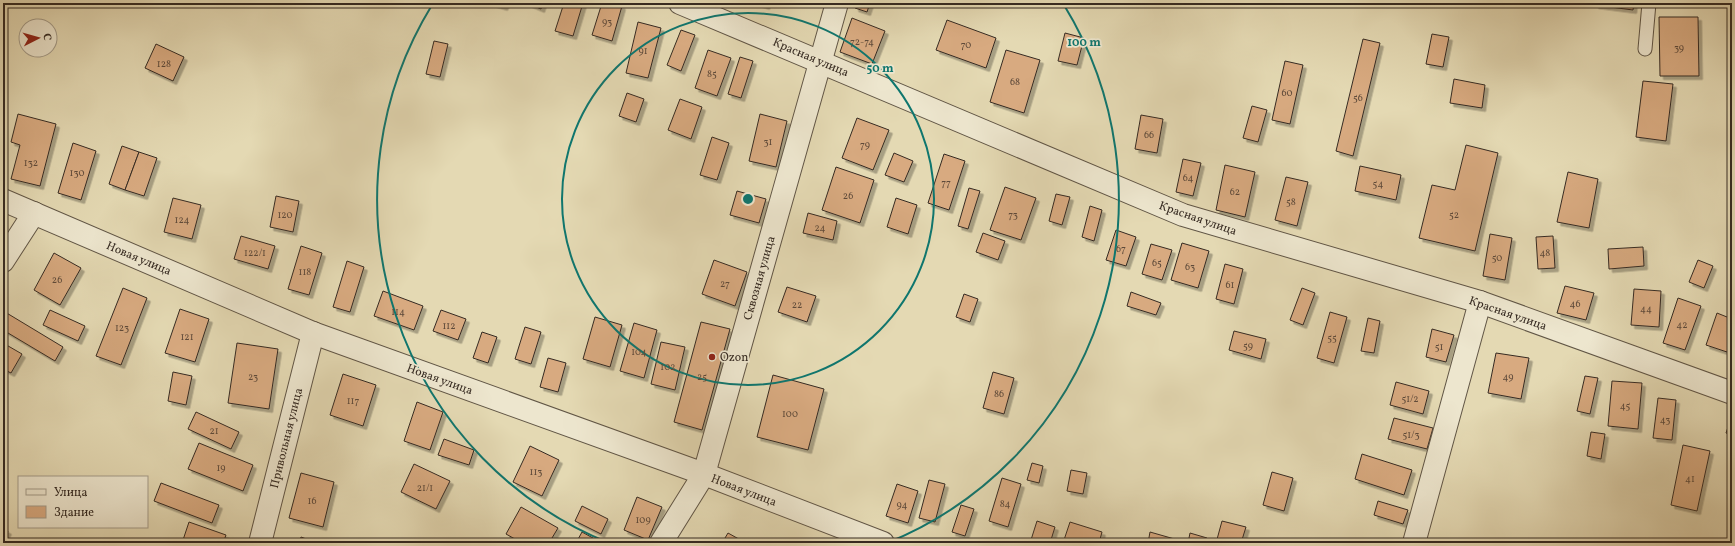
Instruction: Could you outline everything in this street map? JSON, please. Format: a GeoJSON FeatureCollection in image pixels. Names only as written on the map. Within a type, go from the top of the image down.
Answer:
{"type":"FeatureCollection","features":[{"type":"Feature","properties":{"kind":"street","name":"Красная улица"},"geometry":{"type":"LineString","coordinates":[[680,3],[1182,215],[1480,302],[1732,393]]}},
{"type":"Feature","properties":{"kind":"street","name":"Сквозная улица"},"geometry":{"type":"LineString","coordinates":[[661,543],[704,474],[837,3]]}},
{"type":"Feature","properties":{"kind":"street","name":"Новая улица"},"geometry":{"type":"LineString","coordinates":[[3,200],[313,333],[704,474],[882,543]]}},
{"type":"Feature","properties":{"kind":"street"},"geometry":{"type":"LineString","coordinates":[[3,261],[34,213]]}},
{"type":"Feature","properties":{"kind":"street"},"geometry":{"type":"LineString","coordinates":[[1414,543],[1480,302]]}},
{"type":"Feature","properties":{"kind":"street","name":"Привольная улица"},"geometry":{"type":"LineString","coordinates":[[260,543],[313,333]]}},
{"type":"Feature","properties":{"kind":"lane"},"geometry":{"type":"LineString","coordinates":[[1644,49],[1649,3]]}},
{"type":"Feature","properties":{"kind":"building"},"geometry":{"type":"Polygon","coordinates":[[[491,3],[506,3],[504,7],[491,3]]]}},
{"type":"Feature","properties":{"kind":"building"},"geometry":{"type":"Polygon","coordinates":[[[529,3],[543,3],[541,9],[529,3]]]}},
{"type":"Feature","properties":{"kind":"building"},"geometry":{"type":"Polygon","coordinates":[[[564,3],[583,3],[573,36],[555,31],[564,3]]]}},
{"type":"Feature","properties":{"kind":"building"},"geometry":{"type":"Polygon","coordinates":[[[602,3],[612,3],[622,6],[612,41],[592,35],[602,3]]]}},
{"type":"Feature","properties":{"kind":"building"},"geometry":{"type":"Polygon","coordinates":[[[757,3],[767,3],[766,6],[757,3]]]}},
{"type":"Feature","properties":{"kind":"building"},"geometry":{"type":"Polygon","coordinates":[[[856,3],[870,3],[867,12],[855,8],[856,3]]]}},
{"type":"Feature","properties":{"kind":"building"},"geometry":{"type":"Polygon","coordinates":[[[1595,3],[1634,3],[1633,10],[1595,5],[1595,3]]]}},
{"type":"Feature","properties":{"kind":"building"},"geometry":{"type":"Polygon","coordinates":[[[1659,17],[1698,17],[1699,76],[1660,76],[1659,17]]]}},
{"type":"Feature","properties":{"kind":"building"},"geometry":{"type":"Polygon","coordinates":[[[852,18],[885,31],[872,64],[840,52],[852,18]]]}},
{"type":"Feature","properties":{"kind":"building"},"geometry":{"type":"Polygon","coordinates":[[[947,20],[996,38],[986,68],[936,50],[947,20]]]}},
{"type":"Feature","properties":{"kind":"building"},"geometry":{"type":"Polygon","coordinates":[[[638,22],[661,28],[648,78],[626,73],[638,22]]]}},
{"type":"Feature","properties":{"kind":"building"},"geometry":{"type":"Polygon","coordinates":[[[681,30],[695,35],[681,71],[667,65],[681,30]]]}},
{"type":"Feature","properties":{"kind":"building"},"geometry":{"type":"Polygon","coordinates":[[[1065,33],[1084,38],[1077,65],[1058,61],[1065,33]]]}},
{"type":"Feature","properties":{"kind":"building"},"geometry":{"type":"Polygon","coordinates":[[[1432,34],[1449,37],[1443,67],[1426,64],[1432,34]]]}},
{"type":"Feature","properties":{"kind":"building"},"geometry":{"type":"Polygon","coordinates":[[[1363,39],[1380,43],[1353,156],[1336,151],[1363,39]]]}},
{"type":"Feature","properties":{"kind":"building"},"geometry":{"type":"Polygon","coordinates":[[[434,41],[448,44],[440,77],[426,74],[434,41]]]}},
{"type":"Feature","properties":{"kind":"building"},"geometry":{"type":"Polygon","coordinates":[[[156,44],[184,57],[173,81],[145,68],[156,44]]]}},
{"type":"Feature","properties":{"kind":"building"},"geometry":{"type":"Polygon","coordinates":[[[708,50],[731,58],[717,96],[695,88],[708,50]]]}},
{"type":"Feature","properties":{"kind":"building"},"geometry":{"type":"Polygon","coordinates":[[[1006,50],[1040,60],[1024,113],[990,102],[1006,50]]]}},
{"type":"Feature","properties":{"kind":"building"},"geometry":{"type":"Polygon","coordinates":[[[740,57],[753,61],[741,98],[728,94],[740,57]]]}},
{"type":"Feature","properties":{"kind":"building"},"geometry":{"type":"Polygon","coordinates":[[[1285,61],[1303,65],[1290,124],[1272,120],[1285,61]]]}},
{"type":"Feature","properties":{"kind":"building"},"geometry":{"type":"Polygon","coordinates":[[[1454,79],[1485,85],[1482,108],[1450,103],[1454,79]]]}},
{"type":"Feature","properties":{"kind":"building"},"geometry":{"type":"Polygon","coordinates":[[[1643,81],[1673,84],[1666,141],[1636,137],[1643,81]]]}},
{"type":"Feature","properties":{"kind":"building"},"geometry":{"type":"Polygon","coordinates":[[[627,93],[644,99],[636,122],[619,116],[627,93]]]}},
{"type":"Feature","properties":{"kind":"building"},"geometry":{"type":"Polygon","coordinates":[[[680,99],[702,107],[691,139],[668,130],[680,99]]]}},
{"type":"Feature","properties":{"kind":"building"},"geometry":{"type":"Polygon","coordinates":[[[1252,106],[1267,110],[1258,142],[1243,138],[1252,106]]]}},
{"type":"Feature","properties":{"kind":"building"},"geometry":{"type":"Polygon","coordinates":[[[18,114],[56,124],[40,186],[11,179],[20,145],[11,142],[18,114]]]}},
{"type":"Feature","properties":{"kind":"building"},"geometry":{"type":"Polygon","coordinates":[[[760,114],[787,121],[776,167],[749,161],[760,114]]]}},
{"type":"Feature","properties":{"kind":"building"},"geometry":{"type":"Polygon","coordinates":[[[1141,115],[1163,119],[1157,153],[1135,149],[1141,115]]]}},
{"type":"Feature","properties":{"kind":"building"},"geometry":{"type":"Polygon","coordinates":[[[857,118],[889,130],[873,170],[842,158],[857,118]]]}},
{"type":"Feature","properties":{"kind":"building"},"geometry":{"type":"Polygon","coordinates":[[[712,137],[729,143],[717,180],[700,175],[712,137]]]}},
{"type":"Feature","properties":{"kind":"building"},"geometry":{"type":"Polygon","coordinates":[[[73,143],[96,151],[81,200],[58,193],[73,143]]]}},
{"type":"Feature","properties":{"kind":"building"},"geometry":{"type":"Polygon","coordinates":[[[1466,145],[1498,153],[1475,251],[1419,238],[1432,185],[1455,190],[1466,145]]]}},
{"type":"Feature","properties":{"kind":"building"},"geometry":{"type":"Polygon","coordinates":[[[122,146],[139,152],[125,190],[109,184],[122,146]]]}},
{"type":"Feature","properties":{"kind":"building"},"geometry":{"type":"Polygon","coordinates":[[[139,152],[157,158],[144,196],[125,190],[139,152]]]}},
{"type":"Feature","properties":{"kind":"building"},"geometry":{"type":"Polygon","coordinates":[[[894,153],[913,161],[904,182],[885,175],[894,153]]]}},
{"type":"Feature","properties":{"kind":"building"},"geometry":{"type":"Polygon","coordinates":[[[944,154],[965,161],[949,210],[928,203],[944,154]]]}},
{"type":"Feature","properties":{"kind":"building"},"geometry":{"type":"Polygon","coordinates":[[[1183,159],[1201,163],[1193,196],[1176,192],[1183,159]]]}},
{"type":"Feature","properties":{"kind":"building"},"geometry":{"type":"Polygon","coordinates":[[[1225,165],[1255,172],[1245,217],[1216,210],[1225,165]]]}},
{"type":"Feature","properties":{"kind":"building"},"geometry":{"type":"Polygon","coordinates":[[[1360,166],[1401,175],[1396,200],[1355,191],[1360,166]]]}},
{"type":"Feature","properties":{"kind":"building"},"geometry":{"type":"Polygon","coordinates":[[[836,167],[874,180],[860,223],[822,210],[836,167]]]}},
{"type":"Feature","properties":{"kind":"building"},"geometry":{"type":"Polygon","coordinates":[[[1568,172],[1598,179],[1589,228],[1557,222],[1568,172]]]}},
{"type":"Feature","properties":{"kind":"building"},"geometry":{"type":"Polygon","coordinates":[[[1286,177],[1308,182],[1297,226],[1275,220],[1286,177]]]}},
{"type":"Feature","properties":{"kind":"building"},"geometry":{"type":"Polygon","coordinates":[[[1005,187],[1036,198],[1021,240],[990,230],[1005,187]]]}},
{"type":"Feature","properties":{"kind":"building"},"geometry":{"type":"Polygon","coordinates":[[[969,188],[980,191],[968,229],[958,226],[969,188]]]}},
{"type":"Feature","properties":{"kind":"building"},"geometry":{"type":"Polygon","coordinates":[[[737,191],[766,199],[759,223],[730,215],[737,191]]]}},
{"type":"Feature","properties":{"kind":"building"},"geometry":{"type":"Polygon","coordinates":[[[1056,194],[1070,197],[1062,225],[1049,221],[1056,194]]]}},
{"type":"Feature","properties":{"kind":"building"},"geometry":{"type":"Polygon","coordinates":[[[276,196],[299,201],[293,232],[270,227],[276,196]]]}},
{"type":"Feature","properties":{"kind":"building"},"geometry":{"type":"Polygon","coordinates":[[[173,198],[201,205],[192,239],[164,232],[173,198]]]}},
{"type":"Feature","properties":{"kind":"building"},"geometry":{"type":"Polygon","coordinates":[[[896,198],[917,205],[908,234],[887,227],[896,198]]]}},
{"type":"Feature","properties":{"kind":"building"},"geometry":{"type":"Polygon","coordinates":[[[1090,206],[1102,210],[1094,241],[1082,237],[1090,206]]]}},
{"type":"Feature","properties":{"kind":"building"},"geometry":{"type":"Polygon","coordinates":[[[808,213],[837,221],[833,240],[803,233],[808,213]]]}},
{"type":"Feature","properties":{"kind":"building"},"geometry":{"type":"Polygon","coordinates":[[[1116,230],[1136,237],[1126,266],[1106,260],[1116,230]]]}},
{"type":"Feature","properties":{"kind":"building"},"geometry":{"type":"Polygon","coordinates":[[[983,233],[1005,241],[998,260],[976,252],[983,233]]]}},
{"type":"Feature","properties":{"kind":"building"},"geometry":{"type":"Polygon","coordinates":[[[1490,234],[1512,238],[1505,280],[1483,276],[1490,234]]]}},
{"type":"Feature","properties":{"kind":"building"},"geometry":{"type":"Polygon","coordinates":[[[241,236],[275,246],[268,269],[234,259],[241,236]]]}},
{"type":"Feature","properties":{"kind":"building"},"geometry":{"type":"Polygon","coordinates":[[[1553,236],[1555,268],[1538,269],[1536,237],[1553,236]]]}},
{"type":"Feature","properties":{"kind":"building"},"geometry":{"type":"Polygon","coordinates":[[[1182,243],[1209,251],[1198,288],[1171,280],[1182,243]]]}},
{"type":"Feature","properties":{"kind":"building"},"geometry":{"type":"Polygon","coordinates":[[[1151,244],[1172,250],[1162,280],[1142,274],[1151,244]]]}},
{"type":"Feature","properties":{"kind":"building"},"geometry":{"type":"Polygon","coordinates":[[[301,246],[322,253],[309,295],[288,289],[301,246]]]}},
{"type":"Feature","properties":{"kind":"building"},"geometry":{"type":"Polygon","coordinates":[[[1643,247],[1644,266],[1609,269],[1608,249],[1643,247]]]}},
{"type":"Feature","properties":{"kind":"building"},"geometry":{"type":"Polygon","coordinates":[[[54,253],[81,268],[60,305],[34,290],[54,253]]]}},
{"type":"Feature","properties":{"kind":"building"},"geometry":{"type":"Polygon","coordinates":[[[714,260],[747,272],[735,306],[702,294],[714,260]]]}},
{"type":"Feature","properties":{"kind":"building"},"geometry":{"type":"Polygon","coordinates":[[[1698,260],[1713,266],[1704,288],[1689,282],[1698,260]]]}},
{"type":"Feature","properties":{"kind":"building"},"geometry":{"type":"Polygon","coordinates":[[[347,261],[364,267],[350,312],[333,307],[347,261]]]}},
{"type":"Feature","properties":{"kind":"building"},"geometry":{"type":"Polygon","coordinates":[[[1225,264],[1243,269],[1234,304],[1216,299],[1225,264]]]}},
{"type":"Feature","properties":{"kind":"building"},"geometry":{"type":"Polygon","coordinates":[[[1565,286],[1594,293],[1586,320],[1557,313],[1565,286]]]}},
{"type":"Feature","properties":{"kind":"building"},"geometry":{"type":"Polygon","coordinates":[[[787,287],[816,296],[807,322],[778,312],[787,287]]]}},
{"type":"Feature","properties":{"kind":"building"},"geometry":{"type":"Polygon","coordinates":[[[123,288],[147,298],[121,365],[96,356],[123,288]]]}},
{"type":"Feature","properties":{"kind":"building"},"geometry":{"type":"Polygon","coordinates":[[[1302,288],[1315,293],[1303,325],[1290,320],[1302,288]]]}},
{"type":"Feature","properties":{"kind":"building"},"geometry":{"type":"Polygon","coordinates":[[[1634,289],[1661,291],[1659,327],[1631,325],[1634,289]]]}},
{"type":"Feature","properties":{"kind":"building"},"geometry":{"type":"Polygon","coordinates":[[[383,291],[423,306],[414,330],[374,316],[383,291]]]}},
{"type":"Feature","properties":{"kind":"building"},"geometry":{"type":"Polygon","coordinates":[[[1131,292],[1161,303],[1156,315],[1127,306],[1131,292]]]}},
{"type":"Feature","properties":{"kind":"building"},"geometry":{"type":"Polygon","coordinates":[[[964,294],[978,299],[970,322],[956,317],[964,294]]]}},
{"type":"Feature","properties":{"kind":"building"},"geometry":{"type":"Polygon","coordinates":[[[1678,298],[1701,306],[1685,350],[1663,343],[1678,298]]]}},
{"type":"Feature","properties":{"kind":"building"},"geometry":{"type":"Polygon","coordinates":[[[180,309],[209,319],[195,362],[165,353],[180,309]]]}},
{"type":"Feature","properties":{"kind":"building"},"geometry":{"type":"Polygon","coordinates":[[[50,310],[85,326],[78,341],[43,325],[50,310]]]}},
{"type":"Feature","properties":{"kind":"building"},"geometry":{"type":"Polygon","coordinates":[[[441,310],[466,319],[458,340],[433,331],[441,310]]]}},
{"type":"Feature","properties":{"kind":"building"},"geometry":{"type":"Polygon","coordinates":[[[5,312],[63,347],[55,361],[3,330],[3,316],[5,312]]]}},
{"type":"Feature","properties":{"kind":"building"},"geometry":{"type":"Polygon","coordinates":[[[1330,312],[1347,317],[1334,363],[1317,358],[1330,312]]]}},
{"type":"Feature","properties":{"kind":"building"},"geometry":{"type":"Polygon","coordinates":[[[1717,313],[1732,319],[1732,339],[1727,352],[1706,345],[1717,313]]]}},
{"type":"Feature","properties":{"kind":"building"},"geometry":{"type":"Polygon","coordinates":[[[595,317],[622,325],[610,367],[583,359],[595,317]]]}},
{"type":"Feature","properties":{"kind":"building"},"geometry":{"type":"Polygon","coordinates":[[[1368,318],[1380,321],[1374,353],[1361,351],[1368,318]]]}},
{"type":"Feature","properties":{"kind":"building"},"geometry":{"type":"Polygon","coordinates":[[[701,322],[730,329],[702,430],[674,422],[701,322]]]}},
{"type":"Feature","properties":{"kind":"building"},"geometry":{"type":"Polygon","coordinates":[[[634,323],[657,330],[644,378],[620,371],[634,323]]]}},
{"type":"Feature","properties":{"kind":"building"},"geometry":{"type":"Polygon","coordinates":[[[525,327],[541,332],[531,364],[515,359],[525,327]]]}},
{"type":"Feature","properties":{"kind":"building"},"geometry":{"type":"Polygon","coordinates":[[[1432,329],[1454,335],[1446,362],[1426,357],[1432,329]]]}},
{"type":"Feature","properties":{"kind":"building"},"geometry":{"type":"Polygon","coordinates":[[[1234,331],[1266,339],[1261,359],[1229,350],[1234,331]]]}},
{"type":"Feature","properties":{"kind":"building"},"geometry":{"type":"Polygon","coordinates":[[[482,332],[497,337],[488,363],[473,358],[482,332]]]}},
{"type":"Feature","properties":{"kind":"building"},"geometry":{"type":"Polygon","coordinates":[[[661,342],[685,347],[675,390],[651,384],[661,342]]]}},
{"type":"Feature","properties":{"kind":"building"},"geometry":{"type":"Polygon","coordinates":[[[3,343],[22,354],[11,373],[3,369],[3,343]]]}},
{"type":"Feature","properties":{"kind":"building"},"geometry":{"type":"Polygon","coordinates":[[[237,343],[278,349],[269,409],[228,403],[237,343]]]}},
{"type":"Feature","properties":{"kind":"building"},"geometry":{"type":"Polygon","coordinates":[[[1496,353],[1529,358],[1521,399],[1488,393],[1496,353]]]}},
{"type":"Feature","properties":{"kind":"building"},"geometry":{"type":"Polygon","coordinates":[[[548,358],[566,363],[558,392],[540,387],[548,358]]]}},
{"type":"Feature","properties":{"kind":"building"},"geometry":{"type":"Polygon","coordinates":[[[173,372],[192,376],[186,405],[168,401],[173,372]]]}},
{"type":"Feature","properties":{"kind":"building"},"geometry":{"type":"Polygon","coordinates":[[[993,372],[1014,378],[1004,414],[983,408],[993,372]]]}},
{"type":"Feature","properties":{"kind":"building"},"geometry":{"type":"Polygon","coordinates":[[[343,374],[376,385],[363,426],[330,415],[343,374]]]}},
{"type":"Feature","properties":{"kind":"building"},"geometry":{"type":"Polygon","coordinates":[[[773,375],[824,389],[808,450],[757,437],[773,375]]]}},
{"type":"Feature","properties":{"kind":"building"},"geometry":{"type":"Polygon","coordinates":[[[1585,376],[1598,378],[1590,414],[1577,411],[1585,376]]]}},
{"type":"Feature","properties":{"kind":"building"},"geometry":{"type":"Polygon","coordinates":[[[1612,381],[1642,383],[1638,429],[1608,426],[1612,381]]]}},
{"type":"Feature","properties":{"kind":"building"},"geometry":{"type":"Polygon","coordinates":[[[1396,382],[1429,391],[1423,414],[1390,405],[1396,382]]]}},
{"type":"Feature","properties":{"kind":"building"},"geometry":{"type":"Polygon","coordinates":[[[1658,398],[1676,400],[1672,440],[1653,438],[1658,398]]]}},
{"type":"Feature","properties":{"kind":"building"},"geometry":{"type":"Polygon","coordinates":[[[417,402],[443,412],[430,450],[404,441],[417,402]]]}},
{"type":"Feature","properties":{"kind":"building"},"geometry":{"type":"Polygon","coordinates":[[[196,412],[239,432],[231,449],[188,429],[196,412]]]}},
{"type":"Feature","properties":{"kind":"building"},"geometry":{"type":"Polygon","coordinates":[[[1732,415],[1732,435],[1726,433],[1732,415]]]}},
{"type":"Feature","properties":{"kind":"building"},"geometry":{"type":"Polygon","coordinates":[[[1394,418],[1433,428],[1427,449],[1388,439],[1394,418]]]}},
{"type":"Feature","properties":{"kind":"building"},"geometry":{"type":"Polygon","coordinates":[[[1591,432],[1605,434],[1601,459],[1587,456],[1591,432]]]}},
{"type":"Feature","properties":{"kind":"building"},"geometry":{"type":"Polygon","coordinates":[[[444,439],[474,450],[469,465],[438,455],[444,439]]]}},
{"type":"Feature","properties":{"kind":"building"},"geometry":{"type":"Polygon","coordinates":[[[199,443],[253,465],[243,491],[188,469],[199,443]]]}},
{"type":"Feature","properties":{"kind":"building"},"geometry":{"type":"Polygon","coordinates":[[[1683,445],[1710,451],[1697,511],[1671,505],[1683,445]]]}},
{"type":"Feature","properties":{"kind":"building"},"geometry":{"type":"Polygon","coordinates":[[[530,446],[559,460],[542,496],[513,482],[530,446]]]}},
{"type":"Feature","properties":{"kind":"building"},"geometry":{"type":"Polygon","coordinates":[[[1362,454],[1412,470],[1404,495],[1355,479],[1362,454]]]}},
{"type":"Feature","properties":{"kind":"building"},"geometry":{"type":"Polygon","coordinates":[[[1032,463],[1043,466],[1039,483],[1027,480],[1032,463]]]}},
{"type":"Feature","properties":{"kind":"building"},"geometry":{"type":"Polygon","coordinates":[[[414,464],[450,481],[436,509],[401,492],[414,464]]]}},
{"type":"Feature","properties":{"kind":"building"},"geometry":{"type":"Polygon","coordinates":[[[1071,470],[1087,473],[1083,494],[1067,491],[1071,470]]]}},
{"type":"Feature","properties":{"kind":"building"},"geometry":{"type":"Polygon","coordinates":[[[1272,472],[1293,478],[1284,511],[1263,505],[1272,472]]]}},
{"type":"Feature","properties":{"kind":"building"},"geometry":{"type":"Polygon","coordinates":[[[301,473],[334,482],[323,527],[289,518],[301,473]]]}},
{"type":"Feature","properties":{"kind":"building"},"geometry":{"type":"Polygon","coordinates":[[[1002,478],[1021,484],[1008,527],[989,521],[1002,478]]]}},
{"type":"Feature","properties":{"kind":"building"},"geometry":{"type":"Polygon","coordinates":[[[929,480],[945,484],[935,522],[919,518],[929,480]]]}},
{"type":"Feature","properties":{"kind":"building"},"geometry":{"type":"Polygon","coordinates":[[[161,483],[219,505],[212,523],[154,501],[161,483]]]}},
{"type":"Feature","properties":{"kind":"building"},"geometry":{"type":"Polygon","coordinates":[[[897,484],[918,491],[908,523],[886,516],[897,484]]]}},
{"type":"Feature","properties":{"kind":"building"},"geometry":{"type":"Polygon","coordinates":[[[637,497],[662,507],[648,540],[624,530],[637,497]]]}},
{"type":"Feature","properties":{"kind":"building"},"geometry":{"type":"Polygon","coordinates":[[[1378,501],[1408,510],[1403,524],[1374,515],[1378,501]]]}},
{"type":"Feature","properties":{"kind":"building"},"geometry":{"type":"Polygon","coordinates":[[[961,505],[974,509],[965,536],[952,532],[961,505]]]}},
{"type":"Feature","properties":{"kind":"building"},"geometry":{"type":"Polygon","coordinates":[[[582,506],[608,519],[601,534],[575,521],[582,506]]]}},
{"type":"Feature","properties":{"kind":"building"},"geometry":{"type":"Polygon","coordinates":[[[521,507],[558,528],[549,543],[522,543],[506,534],[521,507]]]}},
{"type":"Feature","properties":{"kind":"building"},"geometry":{"type":"Polygon","coordinates":[[[1037,521],[1055,527],[1050,543],[1030,543],[1037,521]]]}},
{"type":"Feature","properties":{"kind":"building"},"geometry":{"type":"Polygon","coordinates":[[[1222,521],[1246,527],[1241,543],[1216,543],[1222,521]]]}},
{"type":"Feature","properties":{"kind":"building"},"geometry":{"type":"Polygon","coordinates":[[[189,522],[226,535],[223,543],[182,543],[189,522]]]}},
{"type":"Feature","properties":{"kind":"building"},"geometry":{"type":"Polygon","coordinates":[[[1070,522],[1102,532],[1099,543],[1063,543],[1070,522]]]}},
{"type":"Feature","properties":{"kind":"building"},"geometry":{"type":"Polygon","coordinates":[[[3,528],[8,531],[3,540],[3,528]]]}},
{"type":"Feature","properties":{"kind":"building"},"geometry":{"type":"Polygon","coordinates":[[[582,532],[602,543],[576,543],[582,532]]]}},
{"type":"Feature","properties":{"kind":"building"},"geometry":{"type":"Polygon","coordinates":[[[1150,532],[1178,540],[1177,543],[1148,543],[1150,532]]]}},
{"type":"Feature","properties":{"kind":"building"},"geometry":{"type":"Polygon","coordinates":[[[728,533],[746,543],[722,543],[728,533]]]}},
{"type":"Feature","properties":{"kind":"building"},"geometry":{"type":"Polygon","coordinates":[[[1190,533],[1207,538],[1206,543],[1188,543],[1190,533]]]}},
{"type":"Feature","properties":{"kind":"building"},"geometry":{"type":"Polygon","coordinates":[[[301,537],[317,543],[299,543],[301,537]]]}},
{"type":"Feature","properties":{"kind":"place","name":"Ozon"},"geometry":{"type":"Point","coordinates":[712,357]}}]}
